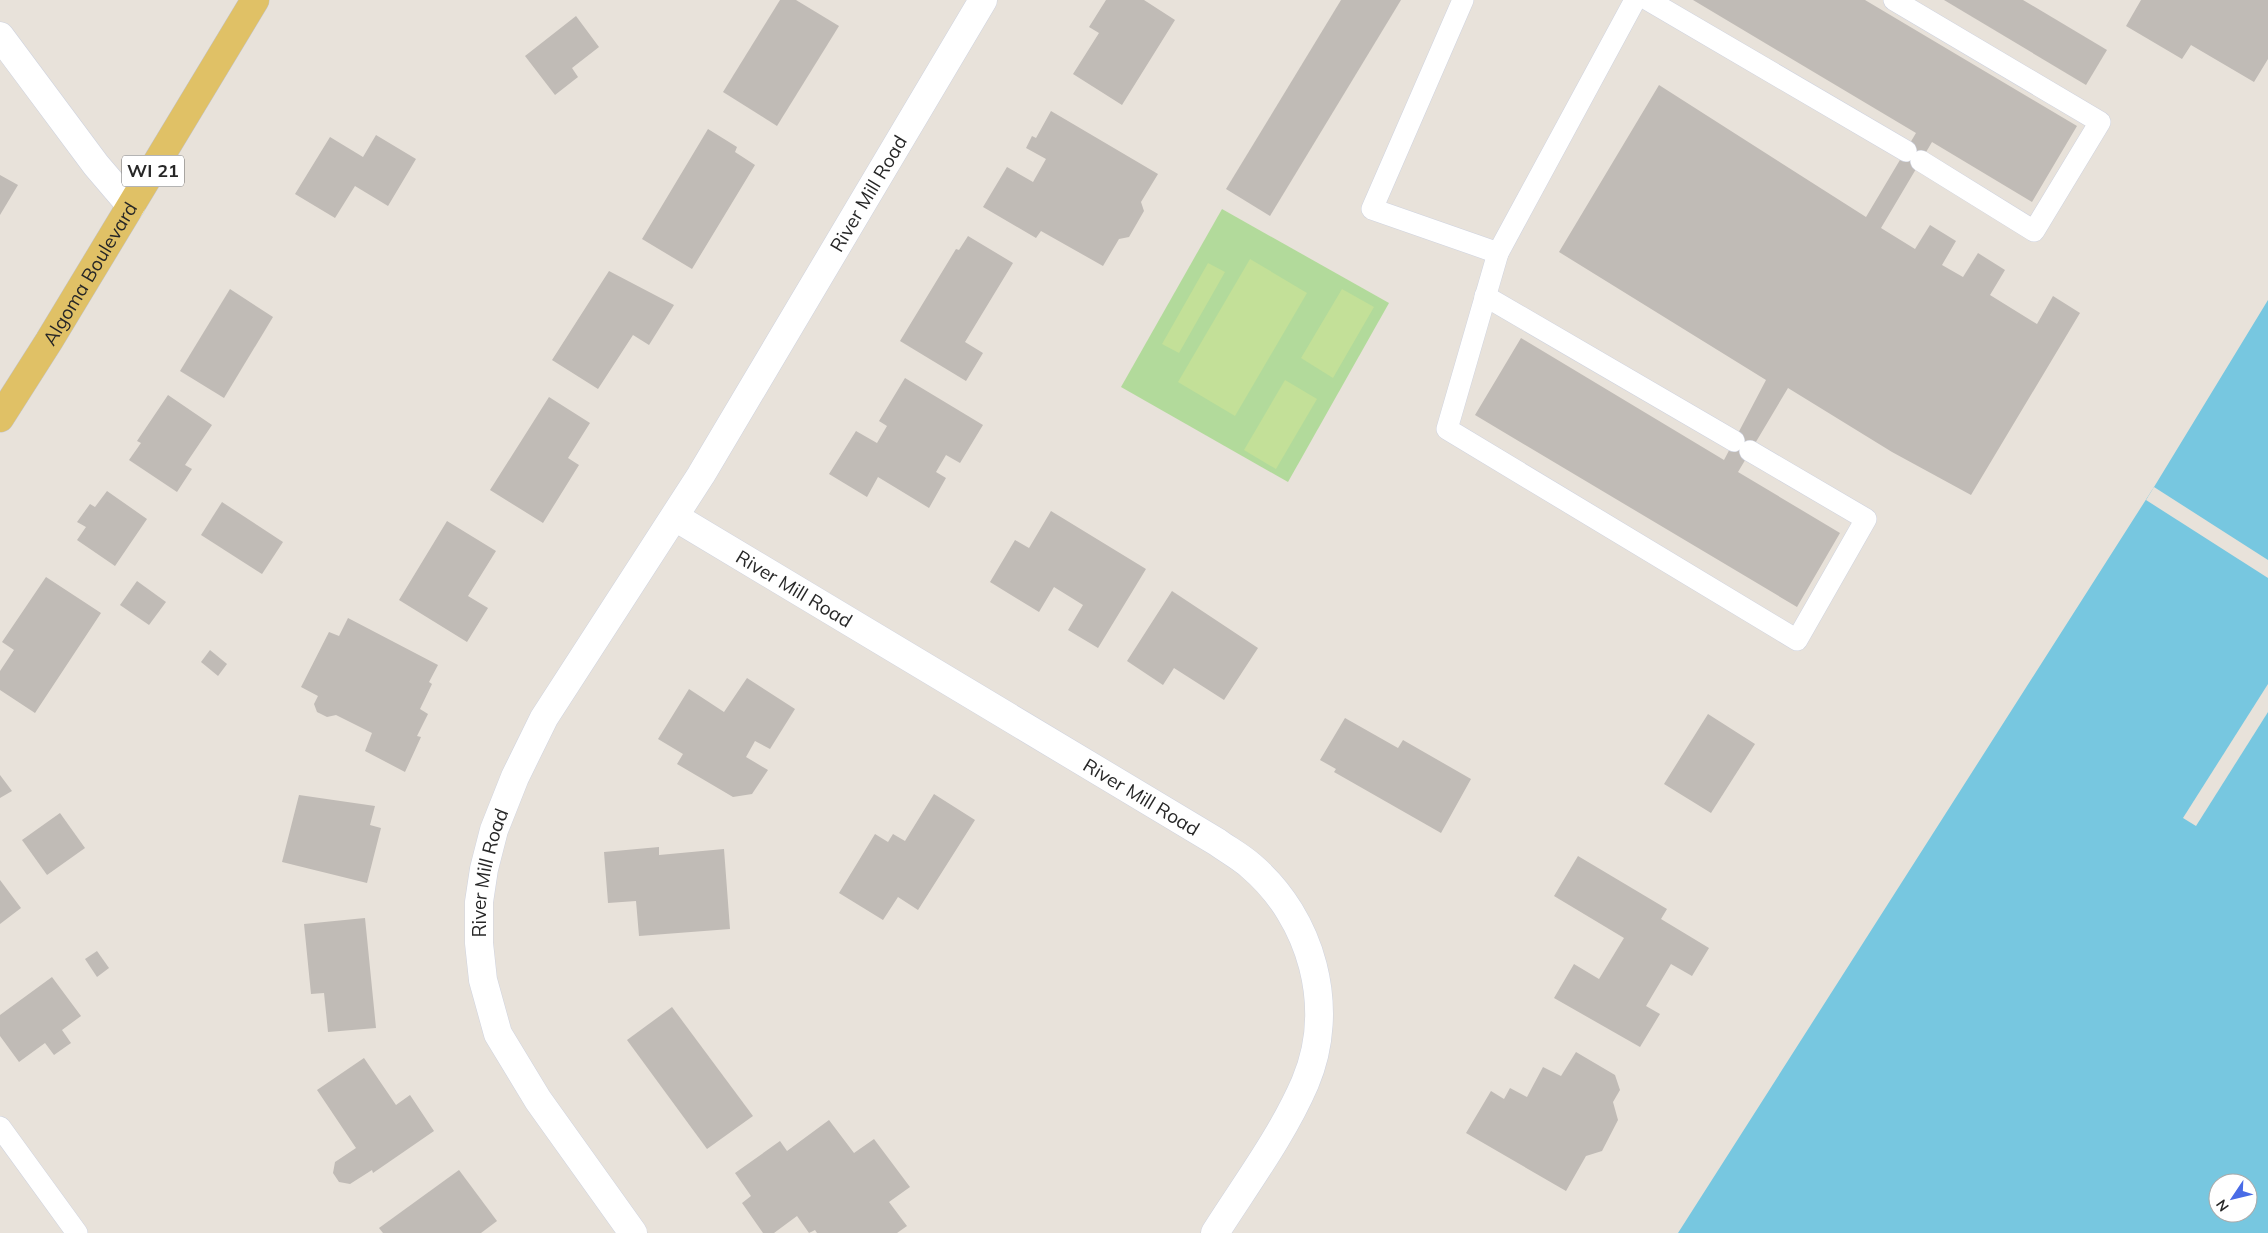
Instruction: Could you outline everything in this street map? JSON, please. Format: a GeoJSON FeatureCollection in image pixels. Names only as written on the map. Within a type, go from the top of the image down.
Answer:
{"type":"FeatureCollection","features":[{"type":"Feature","properties":{"kind":"main road","name":"Algoma Boulevard"},"geometry":{"type":"LineString","coordinates":[[0,418],[132,206],[256,0]]}},
{"type":"Feature","properties":{"kind":"main road"},"geometry":{"type":"LineString","coordinates":[[0,384],[49,341]]}},
{"type":"Feature","properties":{"kind":"street","name":"River Mill Road"},"geometry":{"type":"LineString","coordinates":[[633,1233],[538,1100],[498,1034],[483,980],[479,943],[479,902],[484,869],[494,830],[515,778],[544,718],[675,517],[983,0]]}},
{"type":"Feature","properties":{"kind":"street"},"geometry":{"type":"LineString","coordinates":[[0,36],[96,165],[132,206]]}},
{"type":"Feature","properties":{"kind":"street","name":"River Mill Road"},"geometry":{"type":"LineString","coordinates":[[675,517],[1217,842],[1251,866],[1275,892],[1296,922],[1310,950],[1316,980],[1319,1011],[1315,1047],[1306,1081],[1290,1114],[1215,1233]]}},
{"type":"Feature","properties":{"kind":"lane"},"geometry":{"type":"LineString","coordinates":[[1463,0],[1372,209],[1498,253]]}},
{"type":"Feature","properties":{"kind":"lane"},"geometry":{"type":"LineString","coordinates":[[1485,296],[1866,519],[1797,640],[1447,429],[1485,296],[1498,253],[1635,0]]}},
{"type":"Feature","properties":{"kind":"lane"},"geometry":{"type":"LineString","coordinates":[[1648,0],[1914,156],[2034,231],[2100,122],[1894,0]]}},
{"type":"Feature","properties":{"kind":"lane"},"geometry":{"type":"LineString","coordinates":[[0,1126],[77,1233]]}},
{"type":"Feature","properties":{"kind":"green space"},"geometry":{"type":"Polygon","coordinates":[[[1222,209],[1389,303],[1288,482],[1121,387],[1222,209]]]}},
{"type":"Feature","properties":{"kind":"green space"},"geometry":{"type":"Polygon","coordinates":[[[1250,259],[1307,293],[1235,416],[1178,382],[1250,259]]]}},
{"type":"Feature","properties":{"kind":"green space"},"geometry":{"type":"Polygon","coordinates":[[[1208,263],[1225,272],[1179,353],[1162,344],[1208,263]]]}},
{"type":"Feature","properties":{"kind":"green space"},"geometry":{"type":"Polygon","coordinates":[[[1342,289],[1374,307],[1333,378],[1301,358],[1342,289]]]}},
{"type":"Feature","properties":{"kind":"green space"},"geometry":{"type":"Polygon","coordinates":[[[1285,380],[1317,399],[1276,469],[1244,450],[1285,380]]]}},
{"type":"Feature","properties":{"kind":"water"},"geometry":{"type":"Polygon","coordinates":[[[2268,300],[2268,1233],[1678,1233],[2154,487],[2268,300]]]}},
{"type":"Feature","properties":{"kind":"pier"},"geometry":{"type":"Polygon","coordinates":[[[2154,487],[2268,560],[2268,578],[2146,500],[2154,487]]]}},
{"type":"Feature","properties":{"kind":"pier"},"geometry":{"type":"Polygon","coordinates":[[[2268,684],[2268,712],[2196,826],[2183,818],[2268,684]]]}},
{"type":"Feature","properties":{"kind":"building"},"geometry":{"type":"Polygon","coordinates":[[[780,0],[796,0],[839,26],[777,126],[723,92],[780,0]]]}},
{"type":"Feature","properties":{"kind":"building"},"geometry":{"type":"Polygon","coordinates":[[[1106,0],[1144,0],[1175,20],[1122,105],[1073,74],[1099,33],[1089,27],[1106,0]]]}},
{"type":"Feature","properties":{"kind":"building"},"geometry":{"type":"Polygon","coordinates":[[[1341,0],[1401,0],[1270,216],[1226,189],[1341,0]]]}},
{"type":"Feature","properties":{"kind":"building"},"geometry":{"type":"Polygon","coordinates":[[[1693,0],[1865,0],[2077,126],[2032,202],[1932,142],[1881,228],[1915,249],[1930,225],[1956,241],[1942,265],[1963,277],[1978,253],[2005,270],[1990,295],[2037,324],[2053,296],[2080,313],[1971,495],[1892,452],[1788,388],[1738,472],[1840,533],[1797,607],[1475,415],[1521,338],[1724,460],[1766,380],[1559,252],[1659,85],[1866,217],[1916,133],[1693,0]]]}},
{"type":"Feature","properties":{"kind":"building"},"geometry":{"type":"Polygon","coordinates":[[[1944,0],[2023,0],[2107,50],[2086,85],[1944,0]]]}},
{"type":"Feature","properties":{"kind":"building"},"geometry":{"type":"Polygon","coordinates":[[[2141,0],[2268,0],[2268,59],[2254,82],[2191,45],[2182,59],[2126,26],[2141,0]]]}},
{"type":"Feature","properties":{"kind":"building"},"geometry":{"type":"Polygon","coordinates":[[[576,16],[599,47],[572,68],[578,77],[555,95],[525,56],[576,16]]]}},
{"type":"Feature","properties":{"kind":"building"},"geometry":{"type":"Polygon","coordinates":[[[1051,111],[1158,174],[1141,202],[1144,211],[1129,237],[1119,239],[1103,266],[1041,231],[1036,238],[983,207],[1007,167],[1033,182],[1046,159],[1026,148],[1032,136],[1036,138],[1051,111]]]}},
{"type":"Feature","properties":{"kind":"building"},"geometry":{"type":"Polygon","coordinates":[[[708,129],[737,147],[735,152],[755,165],[692,269],[642,239],[708,129]]]}},
{"type":"Feature","properties":{"kind":"building"},"geometry":{"type":"Polygon","coordinates":[[[376,135],[416,159],[388,206],[355,186],[335,218],[295,194],[330,137],[363,157],[376,135]]]}},
{"type":"Feature","properties":{"kind":"building"},"geometry":{"type":"Polygon","coordinates":[[[0,175],[18,185],[0,215],[0,175]]]}},
{"type":"Feature","properties":{"kind":"building"},"geometry":{"type":"Polygon","coordinates":[[[968,236],[1013,263],[965,342],[983,353],[966,381],[900,341],[956,249],[959,250],[968,236]]]}},
{"type":"Feature","properties":{"kind":"building"},"geometry":{"type":"Polygon","coordinates":[[[609,271],[674,305],[649,345],[633,335],[598,389],[552,360],[609,271]]]}},
{"type":"Feature","properties":{"kind":"building"},"geometry":{"type":"Polygon","coordinates":[[[230,289],[273,317],[224,398],[180,371],[230,289]]]}},
{"type":"Feature","properties":{"kind":"building"},"geometry":{"type":"Polygon","coordinates":[[[905,378],[983,425],[960,463],[946,455],[936,472],[946,478],[929,508],[878,477],[867,497],[829,474],[856,431],[877,443],[887,426],[879,421],[905,378]]]}},
{"type":"Feature","properties":{"kind":"building"},"geometry":{"type":"Polygon","coordinates":[[[168,395],[212,425],[185,465],[192,469],[177,492],[129,460],[141,443],[137,441],[168,395]]]}},
{"type":"Feature","properties":{"kind":"building"},"geometry":{"type":"Polygon","coordinates":[[[549,397],[590,423],[568,458],[579,465],[543,523],[490,490],[549,397]]]}},
{"type":"Feature","properties":{"kind":"building"},"geometry":{"type":"Polygon","coordinates":[[[107,491],[147,519],[115,566],[77,540],[86,527],[77,522],[90,504],[95,507],[107,491]]]}},
{"type":"Feature","properties":{"kind":"building"},"geometry":{"type":"Polygon","coordinates":[[[222,502],[283,542],[262,574],[201,535],[222,502]]]}},
{"type":"Feature","properties":{"kind":"building"},"geometry":{"type":"Polygon","coordinates":[[[1051,511],[1146,569],[1098,648],[1068,630],[1083,605],[1054,587],[1039,612],[990,582],[1015,540],[1029,548],[1051,511]]]}},
{"type":"Feature","properties":{"kind":"building"},"geometry":{"type":"Polygon","coordinates":[[[447,521],[496,551],[468,596],[488,608],[467,642],[399,600],[447,521]]]}},
{"type":"Feature","properties":{"kind":"building"},"geometry":{"type":"Polygon","coordinates":[[[46,577],[101,613],[35,713],[0,690],[0,671],[14,650],[2,642],[46,577]]]}},
{"type":"Feature","properties":{"kind":"building"},"geometry":{"type":"Polygon","coordinates":[[[137,581],[166,602],[149,625],[120,605],[137,581]]]}},
{"type":"Feature","properties":{"kind":"building"},"geometry":{"type":"Polygon","coordinates":[[[1172,591],[1258,648],[1224,700],[1174,668],[1163,685],[1127,661],[1172,591]]]}},
{"type":"Feature","properties":{"kind":"building"},"geometry":{"type":"Polygon","coordinates":[[[348,618],[438,665],[429,682],[432,684],[420,709],[428,714],[417,736],[421,737],[405,772],[365,751],[372,733],[336,715],[327,717],[317,712],[314,704],[318,696],[301,687],[329,632],[339,636],[348,618]]]}},
{"type":"Feature","properties":{"kind":"building"},"geometry":{"type":"Polygon","coordinates":[[[210,650],[227,664],[218,676],[201,662],[210,650]]]}},
{"type":"Feature","properties":{"kind":"building"},"geometry":{"type":"Polygon","coordinates":[[[747,678],[795,709],[770,749],[755,741],[746,757],[768,770],[752,794],[733,797],[677,764],[683,754],[658,739],[689,689],[724,712],[747,678]]]}},
{"type":"Feature","properties":{"kind":"building"},"geometry":{"type":"Polygon","coordinates":[[[1708,714],[1755,744],[1711,813],[1664,784],[1708,714]]]}},
{"type":"Feature","properties":{"kind":"building"},"geometry":{"type":"Polygon","coordinates":[[[1345,718],[1398,748],[1403,740],[1471,779],[1441,833],[1334,772],[1336,769],[1320,760],[1345,718]]]}},
{"type":"Feature","properties":{"kind":"building"},"geometry":{"type":"Polygon","coordinates":[[[0,775],[12,791],[0,798],[0,775]]]}},
{"type":"Feature","properties":{"kind":"building"},"geometry":{"type":"Polygon","coordinates":[[[934,794],[975,820],[918,910],[898,897],[883,920],[839,893],[875,834],[888,842],[893,834],[905,841],[934,794]]]}},
{"type":"Feature","properties":{"kind":"building"},"geometry":{"type":"Polygon","coordinates":[[[299,795],[375,806],[370,825],[381,828],[367,883],[282,862],[299,795]]]}},
{"type":"Feature","properties":{"kind":"building"},"geometry":{"type":"Polygon","coordinates":[[[60,813],[85,848],[47,875],[22,840],[60,813]]]}},
{"type":"Feature","properties":{"kind":"building"},"geometry":{"type":"Polygon","coordinates":[[[659,847],[659,855],[724,849],[730,929],[639,936],[636,901],[608,903],[604,852],[659,847]]]}},
{"type":"Feature","properties":{"kind":"building"},"geometry":{"type":"Polygon","coordinates":[[[1578,856],[1667,909],[1661,919],[1709,948],[1692,976],[1671,964],[1646,1006],[1660,1014],[1640,1047],[1554,998],[1574,964],[1599,979],[1624,938],[1554,896],[1578,856]]]}},
{"type":"Feature","properties":{"kind":"building"},"geometry":{"type":"Polygon","coordinates":[[[0,880],[21,908],[0,924],[0,880]]]}},
{"type":"Feature","properties":{"kind":"building"},"geometry":{"type":"Polygon","coordinates":[[[365,918],[376,1028],[328,1032],[324,993],[311,994],[304,924],[365,918]]]}},
{"type":"Feature","properties":{"kind":"building"},"geometry":{"type":"Polygon","coordinates":[[[97,951],[109,968],[97,977],[85,959],[97,951]]]}},
{"type":"Feature","properties":{"kind":"building"},"geometry":{"type":"Polygon","coordinates":[[[52,977],[81,1016],[62,1030],[71,1043],[54,1055],[45,1043],[19,1062],[0,1036],[0,1015],[52,977]]]}},
{"type":"Feature","properties":{"kind":"building"},"geometry":{"type":"Polygon","coordinates":[[[672,1007],[753,1116],[707,1149],[627,1040],[672,1007]]]}},
{"type":"Feature","properties":{"kind":"building"},"geometry":{"type":"Polygon","coordinates":[[[1576,1052],[1615,1075],[1620,1090],[1613,1102],[1618,1120],[1602,1151],[1586,1156],[1566,1191],[1466,1133],[1491,1091],[1504,1099],[1510,1088],[1527,1097],[1543,1067],[1561,1076],[1576,1052]]]}},
{"type":"Feature","properties":{"kind":"building"},"geometry":{"type":"Polygon","coordinates":[[[364,1058],[396,1105],[410,1095],[434,1131],[373,1173],[372,1170],[350,1184],[339,1182],[333,1173],[335,1162],[356,1148],[317,1090],[364,1058]]]}},
{"type":"Feature","properties":{"kind":"building"},"geometry":{"type":"Polygon","coordinates":[[[829,1120],[854,1153],[874,1139],[910,1187],[889,1202],[907,1226],[897,1233],[817,1233],[815,1230],[809,1233],[797,1216],[774,1233],[763,1233],[742,1203],[751,1196],[735,1173],[780,1141],[787,1151],[829,1120]]]}},
{"type":"Feature","properties":{"kind":"building"},"geometry":{"type":"Polygon","coordinates":[[[459,1170],[497,1221],[481,1233],[383,1233],[379,1228],[459,1170]]]}}]}
